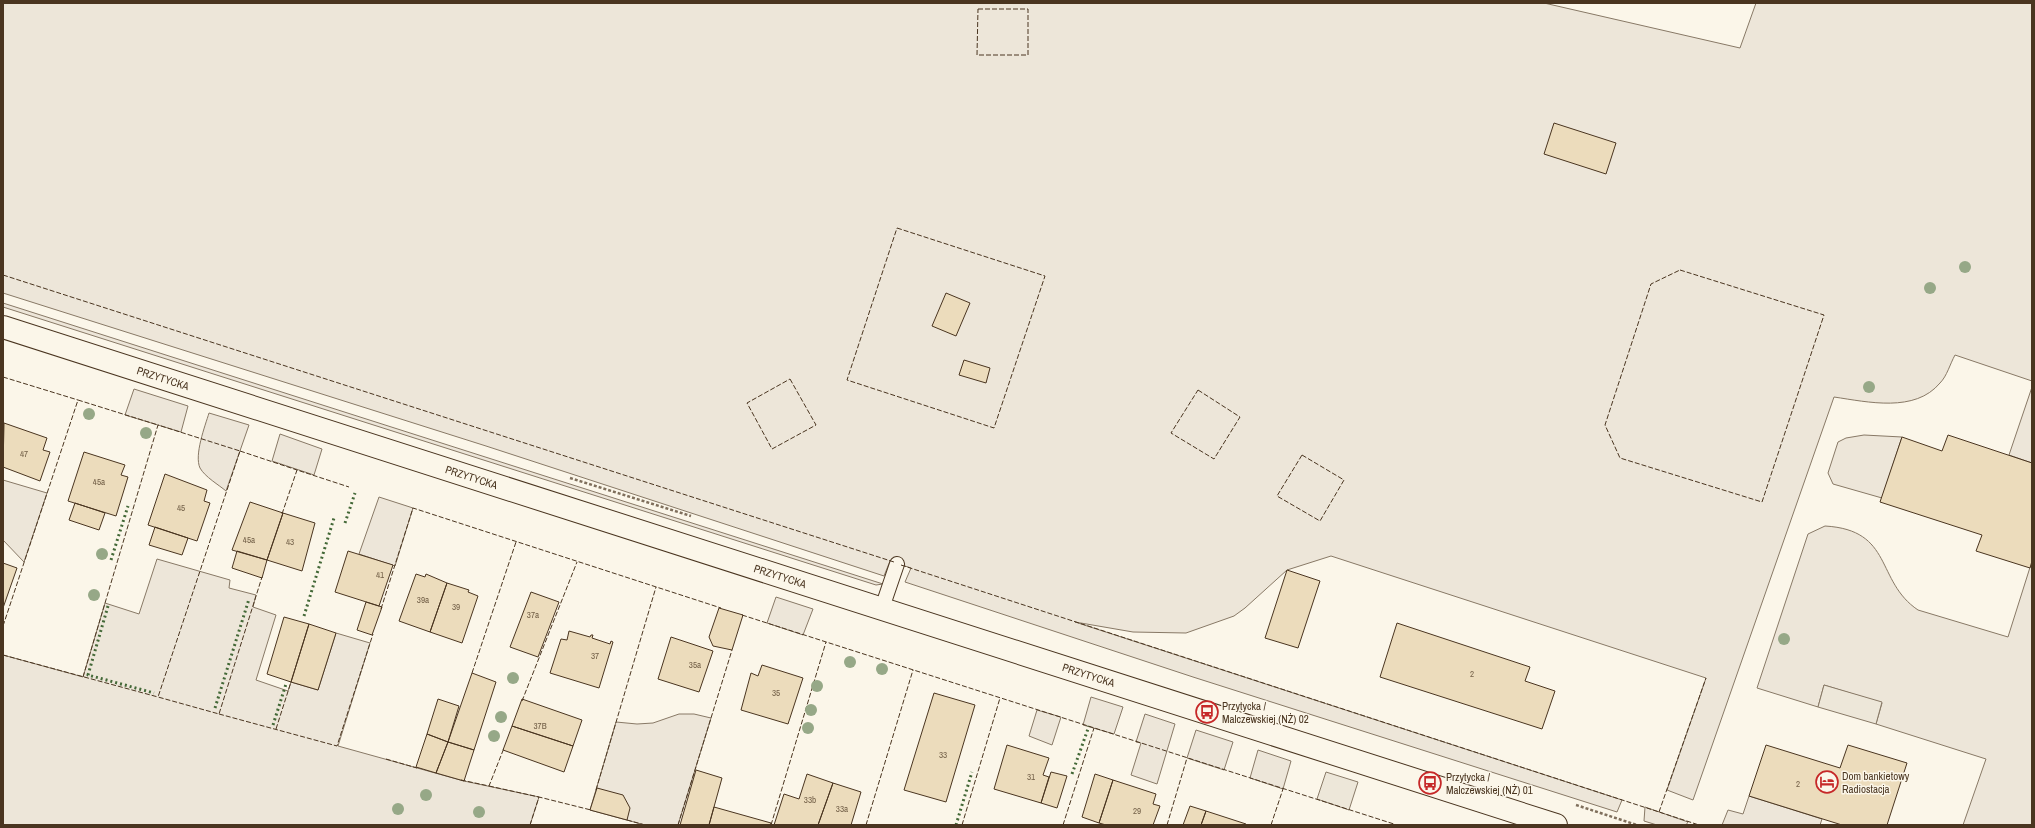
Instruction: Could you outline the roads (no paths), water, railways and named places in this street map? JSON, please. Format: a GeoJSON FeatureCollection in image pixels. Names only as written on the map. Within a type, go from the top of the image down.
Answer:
{"type":"FeatureCollection","features":[{"type":"Feature","properties":{"kind":"main road","name":"PRZYTYCKA"},"geometry":{"type":"LineString","coordinates":[[3,327],[1556,825]]}},
{"type":"Feature","properties":{"kind":"lane"},"geometry":{"type":"LineString","coordinates":[[882,608],[897,564]]}},
{"type":"Feature","properties":{"kind":"place","name":"Przytycka / Malczewskiej (NŻ) 02"},"geometry":{"type":"Point","coordinates":[1207,712]}},
{"type":"Feature","properties":{"kind":"place","name":"Dom bankietowy Radiostacja"},"geometry":{"type":"Point","coordinates":[1827,782]}},
{"type":"Feature","properties":{"kind":"place","name":"Przytycka / Malczewskiej (NŻ) 01"},"geometry":{"type":"Point","coordinates":[1430,783]}}]}
